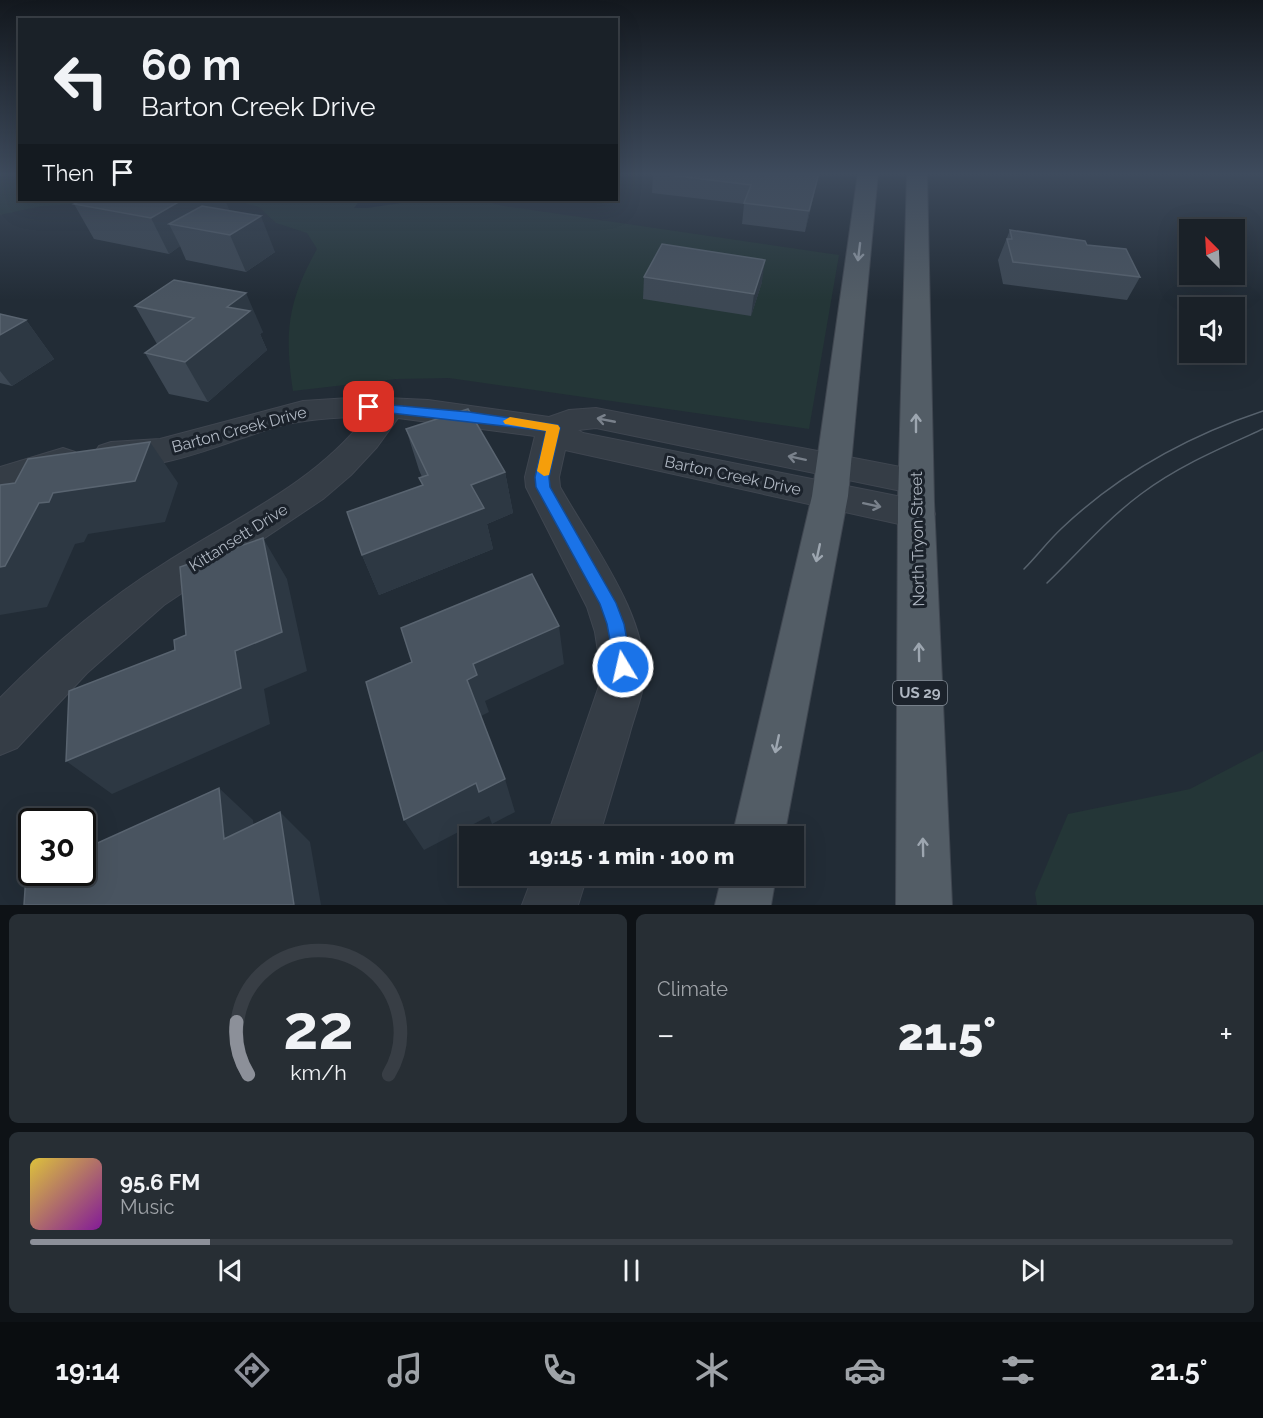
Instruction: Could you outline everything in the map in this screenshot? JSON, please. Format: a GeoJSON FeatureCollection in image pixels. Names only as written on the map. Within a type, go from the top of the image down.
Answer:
{"type":"FeatureCollection","features":[{"type":"Feature","properties":{"kind":"main road"},"geometry":{"type":"LineString","coordinates":[[760,826],[832,481],[863,215]]}},
{"type":"Feature","properties":{"kind":"main road","name":"North Tryon Street"},"geometry":{"type":"LineString","coordinates":[[917,215],[916,498],[924,905]]}},
{"type":"Feature","properties":{"kind":"main road"},"geometry":{"type":"LineString","coordinates":[[743,905],[747,886]]}},
{"type":"Feature","properties":{"kind":"street","name":"Barton Creek Drive"},"geometry":{"type":"LineString","coordinates":[[0,479],[89,454],[135,453],[172,447],[304,411],[344,407],[389,408],[554,428],[569,420],[596,418],[832,481],[916,498]]}},
{"type":"Feature","properties":{"kind":"street","name":"Kittansett Drive"},"geometry":{"type":"LineString","coordinates":[[0,732],[55,675],[150,594],[280,512],[338,469],[373,434],[389,408]]}},
{"type":"Feature","properties":{"kind":"street"},"geometry":{"type":"LineString","coordinates":[[554,428],[542,477],[543,487],[608,603],[615,624],[623,667],[621,686],[576,826]]}},
{"type":"Feature","properties":{"kind":"street"},"geometry":{"type":"LineString","coordinates":[[550,905],[557,886]]}},
{"type":"Feature","properties":{"kind":"shaded area"},"geometry":{"type":"Polygon","coordinates":[[[268,215],[567,215],[839,255],[809,429],[449,378],[396,379],[293,391],[289,351],[291,317],[300,285],[317,249],[307,233],[276,223],[268,215]]]}},
{"type":"Feature","properties":{"kind":"shaded area"},"geometry":{"type":"Polygon","coordinates":[[[1263,751],[1263,905],[1037,905],[1035,893],[1068,814],[1190,789],[1263,751]]]}},
{"type":"Feature","properties":{"kind":"building"},"geometry":{"type":"Polygon","coordinates":[[[136,215],[156,215],[151,218],[136,215]]]}},
{"type":"Feature","properties":{"kind":"building"},"geometry":{"type":"Polygon","coordinates":[[[185,215],[261,216],[230,235],[169,224],[185,215]]]}},
{"type":"Feature","properties":{"kind":"building"},"geometry":{"type":"Polygon","coordinates":[[[1010,230],[1085,241],[1087,245],[1126,249],[1140,277],[1013,262],[1007,239],[1012,239],[1010,230]]]}},
{"type":"Feature","properties":{"kind":"building"},"geometry":{"type":"Polygon","coordinates":[[[662,244],[765,260],[754,294],[644,277],[662,244]]]}},
{"type":"Feature","properties":{"kind":"building"},"geometry":{"type":"Polygon","coordinates":[[[174,280],[246,293],[227,307],[250,311],[185,362],[145,353],[194,318],[135,306],[174,280]]]}},
{"type":"Feature","properties":{"kind":"building"},"geometry":{"type":"Polygon","coordinates":[[[0,314],[26,320],[0,335],[0,314]]]}},
{"type":"Feature","properties":{"kind":"building"},"geometry":{"type":"Polygon","coordinates":[[[468,409],[505,472],[471,485],[484,508],[362,555],[347,512],[423,485],[419,478],[428,475],[406,429],[468,409]]]}},
{"type":"Feature","properties":{"kind":"building"},"geometry":{"type":"Polygon","coordinates":[[[150,442],[135,481],[53,493],[49,502],[39,503],[5,566],[0,567],[0,485],[15,483],[28,459],[150,442]]]}},
{"type":"Feature","properties":{"kind":"building"},"geometry":{"type":"Polygon","coordinates":[[[263,538],[282,632],[235,651],[241,688],[66,761],[69,691],[175,650],[174,640],[186,635],[180,567],[263,538]]]}},
{"type":"Feature","properties":{"kind":"building"},"geometry":{"type":"Polygon","coordinates":[[[532,574],[559,626],[473,664],[477,675],[467,680],[505,779],[479,792],[476,783],[404,820],[366,682],[412,662],[401,628],[532,574]]]}},
{"type":"Feature","properties":{"kind":"building"},"geometry":{"type":"Polygon","coordinates":[[[219,788],[224,839],[280,812],[294,905],[24,905],[25,886],[96,886],[96,844],[219,788]]]}},
{"type":"Feature","properties":{"kind":"tram line"},"geometry":{"type":"LineString","coordinates":[[1024,569],[1084,508],[1131,474],[1208,432],[1263,411]]}},
{"type":"Feature","properties":{"kind":"tram line"},"geometry":{"type":"LineString","coordinates":[[1047,583],[1104,526],[1155,484],[1185,466],[1263,429]]}},
{"type":"Feature","properties":{"kind":"slow traffic"},"geometry":{"type":"LineString","coordinates":[[510,421],[554,428],[544,471]]}},
{"type":"Feature","properties":{"kind":"route"},"geometry":{"type":"LineString","coordinates":[[369,407],[469,416],[554,428],[542,477],[543,487],[608,603],[615,624],[623,667]]}}]}
